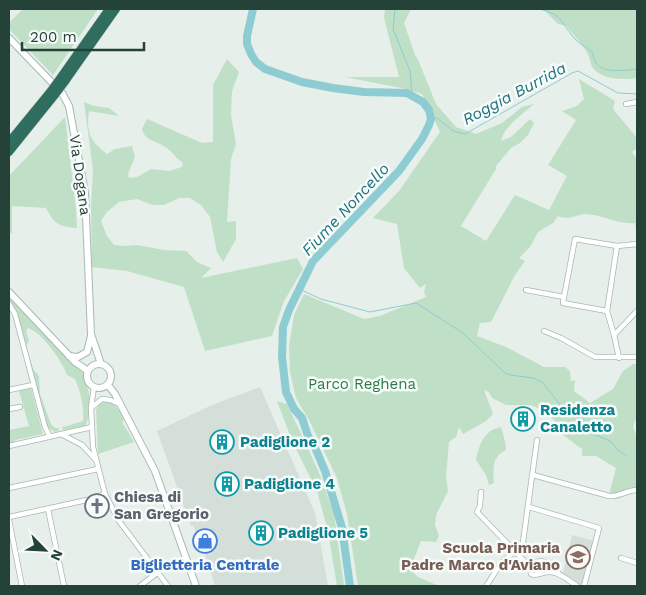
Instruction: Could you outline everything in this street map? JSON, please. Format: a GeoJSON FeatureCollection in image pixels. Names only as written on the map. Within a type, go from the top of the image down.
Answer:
{"type":"FeatureCollection","features":[{"type":"Feature","properties":{"kind":"highway"},"geometry":{"type":"LineString","coordinates":[[64,78],[109,9]]}},
{"type":"Feature","properties":{"kind":"highway"},"geometry":{"type":"LineString","coordinates":[[9,152],[116,9]]}},
{"type":"Feature","properties":{"kind":"highway"},"geometry":{"type":"LineString","coordinates":[[9,142],[52,94]]}},
{"type":"Feature","properties":{"kind":"main road","name":"Via Dogana"},"geometry":{"type":"LineString","coordinates":[[9,38],[62,92],[69,106],[85,193],[91,334],[87,352],[78,357],[70,356]]}},
{"type":"Feature","properties":{"kind":"main road"},"geometry":{"type":"LineString","coordinates":[[9,292],[70,356],[88,371]]}},
{"type":"Feature","properties":{"kind":"main road","name":"Via Dogana"},"geometry":{"type":"LineString","coordinates":[[91,334],[101,364]]}},
{"type":"Feature","properties":{"kind":"main road"},"geometry":{"type":"LineString","coordinates":[[101,364],[110,370],[111,378],[108,385],[101,388],[94,387],[87,378],[88,371],[93,365],[101,364]]}},
{"type":"Feature","properties":{"kind":"main road"},"geometry":{"type":"LineString","coordinates":[[108,385],[115,394],[155,471],[196,586]]}},
{"type":"Feature","properties":{"kind":"street"},"geometry":{"type":"LineString","coordinates":[[626,104],[637,102]]}},
{"type":"Feature","properties":{"kind":"street"},"geometry":{"type":"LineString","coordinates":[[607,311],[563,303],[575,238],[617,246],[637,244]]}},
{"type":"Feature","properties":{"kind":"street"},"geometry":{"type":"LineString","coordinates":[[617,246],[607,311],[618,358]]}},
{"type":"Feature","properties":{"kind":"street"},"geometry":{"type":"LineString","coordinates":[[526,290],[564,297]]}},
{"type":"Feature","properties":{"kind":"street"},"geometry":{"type":"LineString","coordinates":[[9,304],[15,314],[33,385],[45,427],[50,437]]}},
{"type":"Feature","properties":{"kind":"street"},"geometry":{"type":"LineString","coordinates":[[614,336],[637,311]]}},
{"type":"Feature","properties":{"kind":"street"},"geometry":{"type":"LineString","coordinates":[[544,330],[595,357],[637,358]]}},
{"type":"Feature","properties":{"kind":"street"},"geometry":{"type":"LineString","coordinates":[[9,390],[33,385]]}},
{"type":"Feature","properties":{"kind":"street"},"geometry":{"type":"LineString","coordinates":[[94,387],[91,408],[92,428],[96,460],[105,494],[119,521],[168,586]]}},
{"type":"Feature","properties":{"kind":"street"},"geometry":{"type":"LineString","coordinates":[[91,408],[102,399],[120,404]]}},
{"type":"Feature","properties":{"kind":"street"},"geometry":{"type":"LineString","coordinates":[[9,409],[20,407]]}},
{"type":"Feature","properties":{"kind":"street"},"geometry":{"type":"LineString","coordinates":[[9,446],[92,428]]}},
{"type":"Feature","properties":{"kind":"street"},"geometry":{"type":"LineString","coordinates":[[62,435],[82,445],[96,460]]}},
{"type":"Feature","properties":{"kind":"street"},"geometry":{"type":"LineString","coordinates":[[486,586],[509,556],[516,553],[523,542],[537,440]]}},
{"type":"Feature","properties":{"kind":"street"},"geometry":{"type":"LineString","coordinates":[[9,488],[98,469]]}},
{"type":"Feature","properties":{"kind":"street"},"geometry":{"type":"LineString","coordinates":[[533,475],[609,496],[637,490]]}},
{"type":"Feature","properties":{"kind":"street"},"geometry":{"type":"LineString","coordinates":[[480,492],[480,506],[476,512],[530,567],[529,571],[533,575],[553,572],[577,586]]}},
{"type":"Feature","properties":{"kind":"street"},"geometry":{"type":"LineString","coordinates":[[22,586],[9,518],[105,494]]}},
{"type":"Feature","properties":{"kind":"street"},"geometry":{"type":"LineString","coordinates":[[529,507],[599,528],[584,586]]}},
{"type":"Feature","properties":{"kind":"street"},"geometry":{"type":"LineString","coordinates":[[48,509],[64,586]]}},
{"type":"Feature","properties":{"kind":"street"},"geometry":{"type":"LineString","coordinates":[[621,558],[637,563]]}},
{"type":"Feature","properties":{"kind":"street"},"geometry":{"type":"LineString","coordinates":[[530,567],[534,562],[544,561],[553,566],[560,575]]}},
{"type":"Feature","properties":{"kind":"street"},"geometry":{"type":"LineString","coordinates":[[140,586],[157,573]]}},
{"type":"Feature","properties":{"kind":"shaded area"},"geometry":{"type":"Polygon","coordinates":[[[260,387],[315,513],[328,586],[215,586],[202,544],[193,525],[191,526],[157,431],[212,405],[260,387]]]}},
{"type":"Feature","properties":{"kind":"shaded area","name":"Scuola Primaria Padre Marco d'Aviano"},"geometry":{"type":"Polygon","coordinates":[[[572,535],[594,541],[581,585],[563,573],[572,535]]]}},
{"type":"Feature","properties":{"kind":"green space"},"geometry":{"type":"Polygon","coordinates":[[[23,9],[98,9],[53,75],[9,29],[9,23],[23,9]]]}},
{"type":"Feature","properties":{"kind":"green space","name":"Parco Reghena"},"geometry":{"type":"Polygon","coordinates":[[[385,9],[411,9],[404,23],[415,55],[436,104],[456,127],[476,134],[502,123],[522,107],[534,104],[510,125],[501,141],[511,137],[530,119],[534,123],[528,135],[511,148],[496,166],[496,169],[461,226],[486,241],[515,195],[549,210],[567,176],[548,165],[576,120],[562,111],[577,106],[584,99],[579,79],[615,101],[613,109],[637,138],[637,148],[632,152],[637,159],[637,237],[635,223],[622,222],[591,214],[568,218],[558,216],[553,223],[538,232],[530,247],[519,258],[525,261],[515,275],[491,322],[480,323],[477,336],[506,347],[544,367],[565,367],[570,371],[571,381],[575,380],[574,391],[590,403],[613,389],[623,371],[633,364],[637,364],[637,417],[633,426],[637,438],[637,488],[609,495],[616,468],[596,456],[582,456],[582,449],[563,435],[554,420],[541,409],[531,405],[506,405],[492,398],[489,392],[484,390],[493,414],[486,421],[463,434],[459,427],[456,437],[449,442],[446,477],[448,491],[436,515],[435,525],[439,536],[436,542],[421,541],[410,569],[418,577],[439,586],[358,586],[347,514],[337,478],[309,420],[296,398],[290,372],[289,346],[294,315],[304,294],[364,319],[380,316],[426,297],[424,292],[426,284],[420,288],[404,268],[397,224],[373,218],[399,191],[440,132],[422,94],[345,77],[399,77],[384,18],[385,9]]]}},
{"type":"Feature","properties":{"kind":"green space"},"geometry":{"type":"Polygon","coordinates":[[[543,9],[637,9],[637,78],[607,77],[597,72],[592,66],[586,50],[572,32],[566,26],[558,24],[543,9]]]}},
{"type":"Feature","properties":{"kind":"green space"},"geometry":{"type":"Polygon","coordinates":[[[227,59],[239,72],[232,91],[231,115],[236,144],[231,159],[227,222],[236,221],[236,239],[223,262],[217,252],[210,217],[201,205],[190,198],[179,198],[164,205],[153,205],[137,199],[119,202],[107,212],[101,221],[107,236],[114,245],[137,245],[164,250],[186,251],[197,262],[211,268],[201,278],[297,258],[303,269],[284,301],[272,336],[205,351],[184,287],[127,271],[92,267],[91,206],[93,170],[84,102],[94,106],[109,108],[119,116],[89,111],[88,125],[90,136],[107,154],[115,149],[132,146],[135,157],[128,174],[129,178],[137,177],[151,169],[169,171],[182,167],[183,163],[167,148],[146,136],[142,129],[147,119],[202,143],[213,142],[213,85],[227,59]]]}},
{"type":"Feature","properties":{"kind":"green space"},"geometry":{"type":"Polygon","coordinates":[[[65,117],[77,228],[58,224],[46,208],[12,206],[12,234],[9,231],[9,176],[65,117]]]}},
{"type":"Feature","properties":{"kind":"green space"},"geometry":{"type":"Polygon","coordinates":[[[9,297],[83,373],[90,403],[85,426],[63,430],[62,427],[83,421],[79,389],[75,379],[67,375],[61,362],[46,341],[28,328],[26,331],[29,341],[26,346],[33,369],[39,376],[40,394],[51,424],[58,428],[59,431],[55,432],[48,428],[9,297]]]}},
{"type":"Feature","properties":{"kind":"green space"},"geometry":{"type":"Polygon","coordinates":[[[31,388],[43,434],[9,443],[9,430],[29,426],[19,391],[31,388]]]}},
{"type":"Feature","properties":{"kind":"green space"},"geometry":{"type":"Polygon","coordinates":[[[277,401],[287,404],[318,470],[334,514],[344,586],[337,586],[328,531],[317,491],[293,443],[277,401]]]}},
{"type":"Feature","properties":{"kind":"green space"},"geometry":{"type":"Polygon","coordinates":[[[101,402],[111,403],[119,410],[124,420],[122,422],[134,442],[98,454],[96,410],[101,402]]]}},
{"type":"Feature","properties":{"kind":"green space"},"geometry":{"type":"Polygon","coordinates":[[[501,427],[506,450],[498,456],[494,464],[494,483],[489,485],[486,475],[476,460],[486,435],[490,431],[501,427]]]}},
{"type":"Feature","properties":{"kind":"waterway","name":"Fiume Noncello"},"geometry":{"type":"LineString","coordinates":[[253,9],[247,44],[256,62],[265,69],[302,82],[333,88],[364,92],[407,93],[423,102],[429,110],[431,119],[422,139],[399,171],[313,261],[289,310],[283,327],[282,357],[286,392],[294,409],[302,418],[308,436],[325,471],[342,528],[350,586]]}},
{"type":"Feature","properties":{"kind":"waterway"},"geometry":{"type":"LineString","coordinates":[[395,9],[393,29],[410,71],[412,95]]}},
{"type":"Feature","properties":{"kind":"waterway"},"geometry":{"type":"LineString","coordinates":[[538,9],[553,14],[561,20],[578,42],[592,52],[595,62],[604,69],[637,69]]}},
{"type":"Feature","properties":{"kind":"waterway","name":"Roggia Burrida"},"geometry":{"type":"LineString","coordinates":[[431,119],[437,118],[453,131],[465,134],[578,71],[618,93],[637,94]]}},
{"type":"Feature","properties":{"kind":"waterway"},"geometry":{"type":"LineString","coordinates":[[299,289],[321,299],[370,312],[416,303],[463,333],[505,373],[533,378],[542,382],[566,412],[581,420],[593,434],[610,441],[619,451],[627,456]]}},
{"type":"Feature","properties":{"kind":"place","name":"Residenza Canaletto"},"geometry":{"type":"Point","coordinates":[523,419]}},
{"type":"Feature","properties":{"kind":"place","name":"Padiglione 2"},"geometry":{"type":"Point","coordinates":[222,442]}},
{"type":"Feature","properties":{"kind":"place","name":"Padiglione 4"},"geometry":{"type":"Point","coordinates":[227,484]}},
{"type":"Feature","properties":{"kind":"place","name":"Chiesa di San Gregorio"},"geometry":{"type":"Point","coordinates":[97,506]}},
{"type":"Feature","properties":{"kind":"place","name":"Padiglione 5"},"geometry":{"type":"Point","coordinates":[261,533]}},
{"type":"Feature","properties":{"kind":"place","name":"Biglietteria Centrale"},"geometry":{"type":"Point","coordinates":[205,541]}},
{"type":"Feature","properties":{"kind":"place","name":"Scuola Primaria Padre Marco d'Aviano"},"geometry":{"type":"Point","coordinates":[578,557]}}]}
